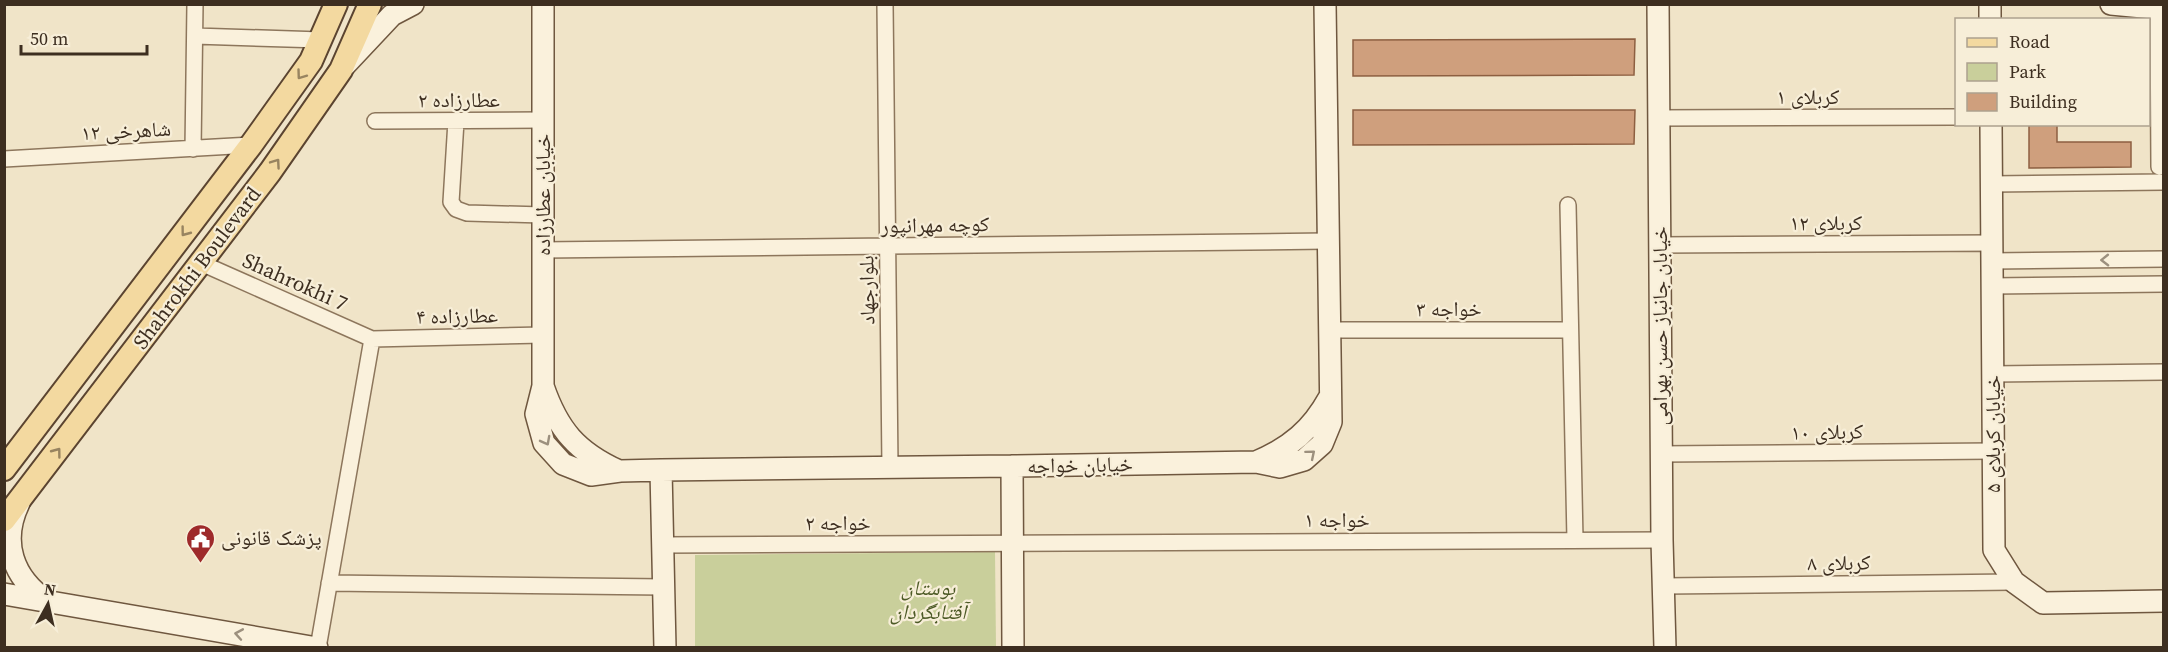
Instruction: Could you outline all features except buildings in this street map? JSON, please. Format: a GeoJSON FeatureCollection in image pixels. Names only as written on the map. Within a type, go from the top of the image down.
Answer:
{"type":"FeatureCollection","features":[{"type":"Feature","properties":{"kind":"main road","name":"Shahrokhi Boulevard"},"geometry":{"type":"LineString","coordinates":[[4,469],[311,61],[336,4]]}},
{"type":"Feature","properties":{"kind":"main road","name":"Shahrokhi Boulevard"},"geometry":{"type":"LineString","coordinates":[[4,520],[270,172],[341,70],[370,4]]}},
{"type":"Feature","properties":{"kind":"street"},"geometry":{"type":"LineString","coordinates":[[193,149],[195,4]]}},
{"type":"Feature","properties":{"kind":"street"},"geometry":{"type":"LineString","coordinates":[[341,70],[392,15],[413,4]]}},
{"type":"Feature","properties":{"kind":"street","name":"خیابان عطارزاده"},"geometry":{"type":"LineString","coordinates":[[543,4],[543,386],[536,414],[544,443],[563,465],[591,475],[620,471],[661,470],[1012,466]]}},
{"type":"Feature","properties":{"kind":"street","name":"بلوارجهاد"},"geometry":{"type":"LineString","coordinates":[[885,4],[890,467]]}},
{"type":"Feature","properties":{"kind":"street","name":"خیابان خواجه"},"geometry":{"type":"LineString","coordinates":[[1013,648],[1012,466],[1256,462],[1280,467],[1304,460],[1322,444],[1331,422],[1325,4]]}},
{"type":"Feature","properties":{"kind":"street","name":"خیابان جانباز حسن بهرامی"},"geometry":{"type":"LineString","coordinates":[[1658,4],[1661,454],[1665,648]]}},
{"type":"Feature","properties":{"kind":"street"},"geometry":{"type":"LineString","coordinates":[[2111,4],[2161,8],[2159,166]]}},
{"type":"Feature","properties":{"kind":"street"},"geometry":{"type":"LineString","coordinates":[[195,36],[321,40]]}},
{"type":"Feature","properties":{"kind":"street","name":"کربلای ۱"},"geometry":{"type":"LineString","coordinates":[[1659,118],[1955,117]]}},
{"type":"Feature","properties":{"kind":"street","name":"عطارزاده ۲"},"geometry":{"type":"LineString","coordinates":[[375,121],[542,120]]}},
{"type":"Feature","properties":{"kind":"street"},"geometry":{"type":"LineString","coordinates":[[456,121],[451,202],[456,209],[466,213],[543,215]]}},
{"type":"Feature","properties":{"kind":"street","name":"خیابان کربلای ۵"},"geometry":{"type":"LineString","coordinates":[[1991,126],[1994,550],[2014,582],[2043,603],[2163,602]]}},
{"type":"Feature","properties":{"kind":"street","name":"شاهرخی ۱۲"},"geometry":{"type":"LineString","coordinates":[[4,159],[250,145]]}},
{"type":"Feature","properties":{"kind":"street"},"geometry":{"type":"LineString","coordinates":[[1992,184],[2163,182]]}},
{"type":"Feature","properties":{"kind":"street"},"geometry":{"type":"LineString","coordinates":[[1568,205],[1575,540]]}},
{"type":"Feature","properties":{"kind":"street","name":"کوچه مهرانپور"},"geometry":{"type":"LineString","coordinates":[[543,250],[1328,241]]}},
{"type":"Feature","properties":{"kind":"street","name":"کربلای ۱۲"},"geometry":{"type":"LineString","coordinates":[[1660,245],[1992,252],[2163,259]]}},
{"type":"Feature","properties":{"kind":"street","name":"Shahrokhi 7"},"geometry":{"type":"LineString","coordinates":[[201,263],[372,339]]}},
{"type":"Feature","properties":{"kind":"street"},"geometry":{"type":"LineString","coordinates":[[1992,286],[2163,284]]}},
{"type":"Feature","properties":{"kind":"street","name":"خواجه ۳"},"geometry":{"type":"LineString","coordinates":[[1328,330],[1570,330]]}},
{"type":"Feature","properties":{"kind":"street","name":"عطارزاده ۴"},"geometry":{"type":"LineString","coordinates":[[372,339],[543,335]]}},
{"type":"Feature","properties":{"kind":"street"},"geometry":{"type":"LineString","coordinates":[[4,594],[318,648],[372,339]]}},
{"type":"Feature","properties":{"kind":"street"},"geometry":{"type":"LineString","coordinates":[[1993,374],[2163,372]]}},
{"type":"Feature","properties":{"kind":"street","name":"کربلای ۱۰"},"geometry":{"type":"LineString","coordinates":[[1661,454],[1993,451]]}},
{"type":"Feature","properties":{"kind":"street"},"geometry":{"type":"LineString","coordinates":[[661,470],[665,648]]}},
{"type":"Feature","properties":{"kind":"street"},"geometry":{"type":"LineString","coordinates":[[21,499],[11,526],[12,556],[25,582],[48,602]]}},
{"type":"Feature","properties":{"kind":"street","name":"خواجه ۱"},"geometry":{"type":"LineString","coordinates":[[1013,543],[1662,540]]}},
{"type":"Feature","properties":{"kind":"street","name":"خواجه ۲"},"geometry":{"type":"LineString","coordinates":[[663,545],[1013,543]]}},
{"type":"Feature","properties":{"kind":"street","name":"کربلای ۸"},"geometry":{"type":"LineString","coordinates":[[1664,586],[2014,582]]}},
{"type":"Feature","properties":{"kind":"street"},"geometry":{"type":"LineString","coordinates":[[329,583],[664,587]]}},
{"type":"Feature","properties":{"kind":"green space","name":"بوستان آفتابگردان"},"geometry":{"type":"Polygon","coordinates":[[[995,552],[996,647],[695,647],[695,555],[995,552]]]}},
{"type":"Feature","properties":{"kind":"place","name":"پزشک قانونی"},"geometry":{"type":"Point","coordinates":[200,564]}}]}
